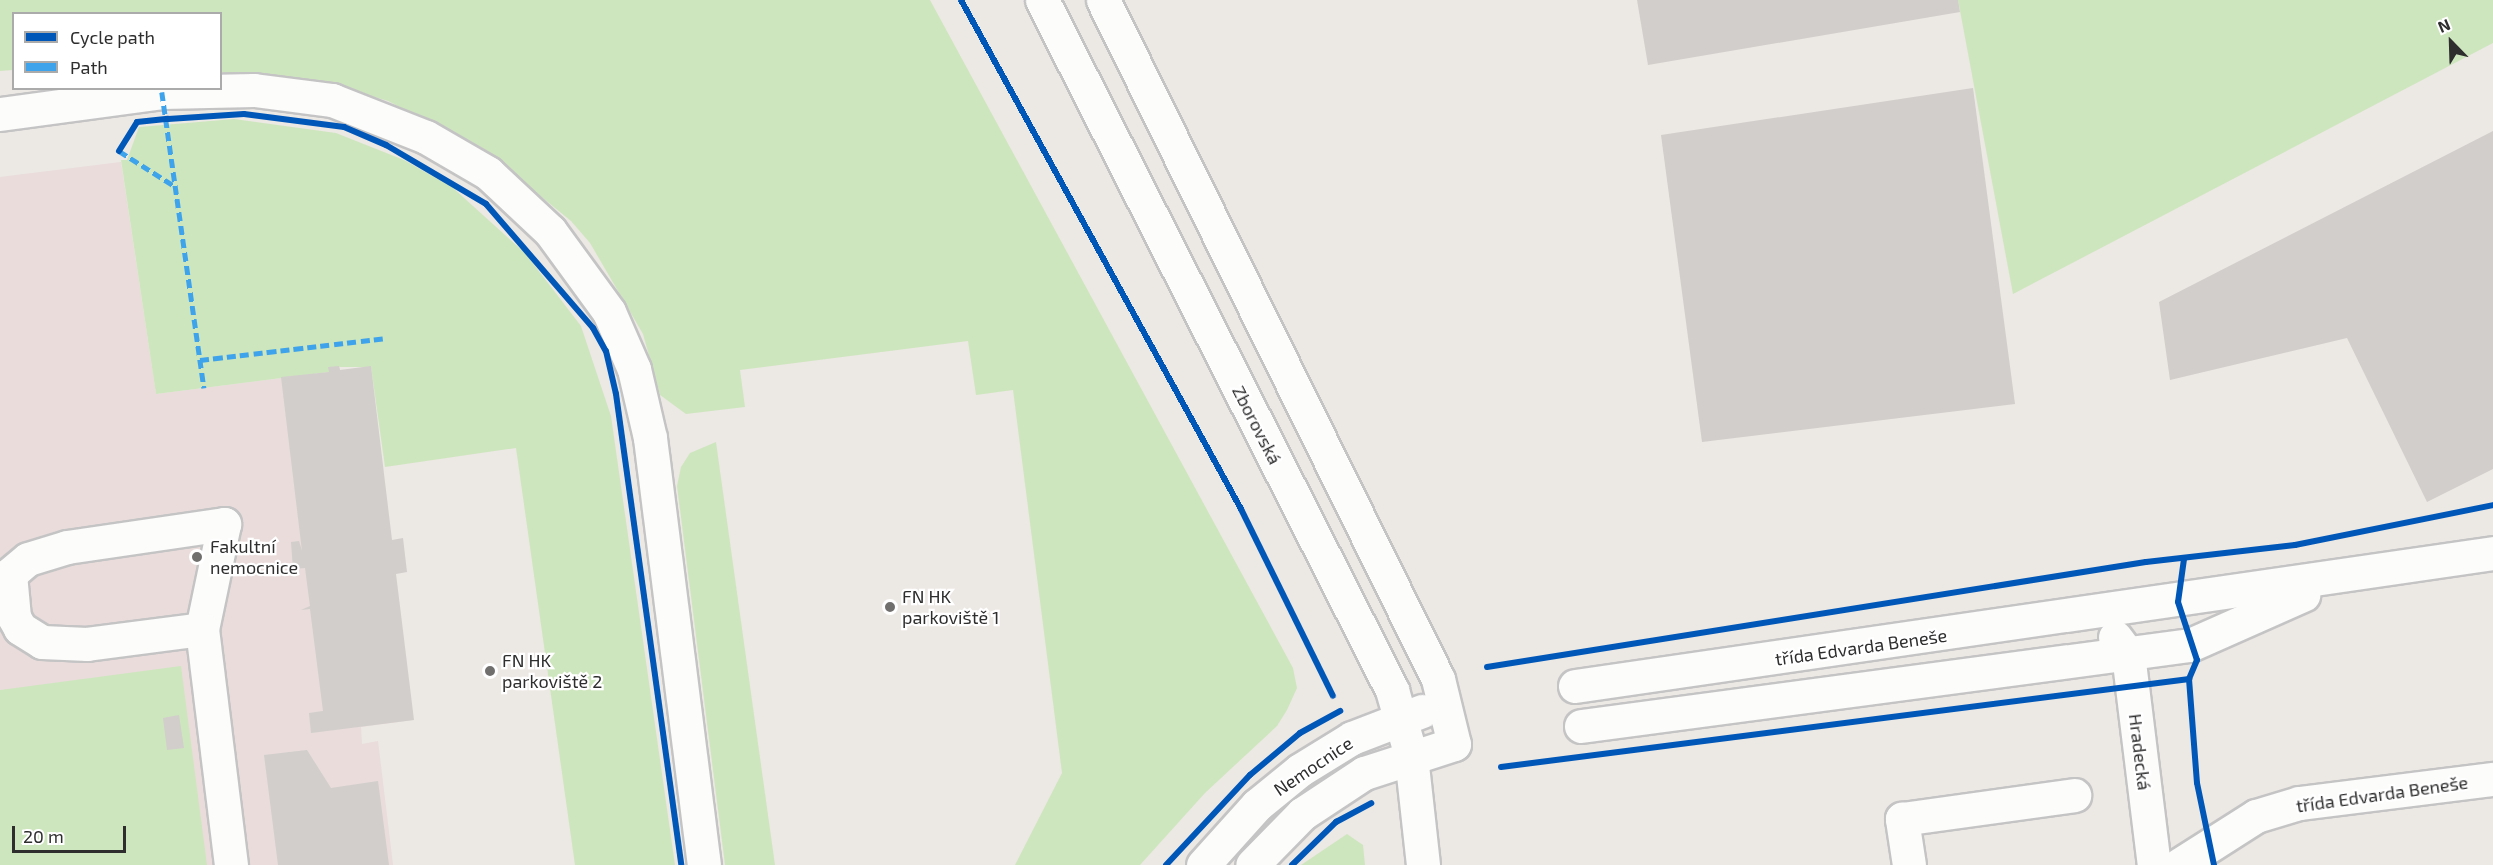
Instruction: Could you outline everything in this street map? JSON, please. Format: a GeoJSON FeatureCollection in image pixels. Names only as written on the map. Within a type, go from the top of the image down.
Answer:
{"type":"FeatureCollection","features":[{"type":"Feature","properties":{"kind":"street","name":"Zborovská"},"geometry":{"type":"LineString","coordinates":[[1042,0],[1402,717],[1411,756],[1423,865]]}},
{"type":"Feature","properties":{"kind":"street"},"geometry":{"type":"LineString","coordinates":[[1103,0],[1447,704],[1454,744],[1411,756]]}},
{"type":"Feature","properties":{"kind":"street"},"geometry":{"type":"LineString","coordinates":[[0,114],[162,92],[254,90],[332,100],[426,137],[488,173],[550,231],[609,312],[634,369],[650,438],[704,865]]}},
{"type":"Feature","properties":{"kind":"street"},"geometry":{"type":"LineString","coordinates":[[202,629],[87,644],[42,642],[20,628],[14,617],[5,571],[28,559],[67,547],[224,524],[202,629],[231,865]]}},
{"type":"Feature","properties":{"kind":"street","name":"třída Edvarda Beneše"},"geometry":{"type":"LineString","coordinates":[[1575,686],[2147,607],[2493,553]]}},
{"type":"Feature","properties":{"kind":"street","name":"třída Edvarda Beneše"},"geometry":{"type":"LineString","coordinates":[[1581,726],[2190,645],[2352,575]]}},
{"type":"Feature","properties":{"kind":"street"},"geometry":{"type":"LineString","coordinates":[[2128,654],[2147,607]]}},
{"type":"Feature","properties":{"kind":"street"},"geometry":{"type":"LineString","coordinates":[[2097,614],[2128,654]]}},
{"type":"Feature","properties":{"kind":"street","name":"Hradecká"},"geometry":{"type":"LineString","coordinates":[[2128,654],[2154,865]]}},
{"type":"Feature","properties":{"kind":"street","name":"Nemocnice"},"geometry":{"type":"LineString","coordinates":[[1203,865],[1257,805],[1291,777],[1352,738],[1402,717],[1447,704]]}},
{"type":"Feature","properties":{"kind":"street","name":"Nemocnice"},"geometry":{"type":"LineString","coordinates":[[1252,865],[1320,801],[1364,773],[1411,756]]}},
{"type":"Feature","properties":{"kind":"street","name":"třída Edvarda Beneše"},"geometry":{"type":"LineString","coordinates":[[2179,865],[2256,816],[2299,803],[2493,779]]}},
{"type":"Feature","properties":{"kind":"street"},"geometry":{"type":"LineString","coordinates":[[1909,865],[1902,819],[2074,795]]}},
{"type":"Feature","properties":{"kind":"shaded area","name":"Fakultní nemocnice"},"geometry":{"type":"Polygon","coordinates":[[[121,162],[156,394],[329,372],[328,367],[339,366],[413,720],[361,727],[362,744],[378,741],[393,865],[0,865],[0,177],[121,162]]]}},
{"type":"Feature","properties":{"kind":"green space"},"geometry":{"type":"Polygon","coordinates":[[[0,0],[930,0],[1293,668],[1297,688],[1287,710],[1277,726],[1205,793],[1140,865],[1015,865],[1062,773],[1013,390],[976,395],[968,341],[740,370],[745,407],[686,414],[660,395],[643,334],[590,243],[571,221],[485,151],[388,101],[321,81],[222,73],[222,12],[12,12],[12,70],[0,71],[0,0]]]}},
{"type":"Feature","properties":{"kind":"green space"},"geometry":{"type":"Polygon","coordinates":[[[1958,0],[2493,0],[2493,43],[2013,294],[1958,0]]]}},
{"type":"Feature","properties":{"kind":"green space"},"geometry":{"type":"Polygon","coordinates":[[[234,119],[336,133],[404,160],[452,187],[525,253],[581,326],[611,416],[675,865],[575,865],[516,448],[385,467],[371,367],[329,367],[329,372],[156,394],[121,160],[127,160],[139,127],[234,119]]]}},
{"type":"Feature","properties":{"kind":"green space"},"geometry":{"type":"Polygon","coordinates":[[[716,442],[775,865],[725,865],[677,486],[681,467],[690,453],[716,442]]]}},
{"type":"Feature","properties":{"kind":"green space"},"geometry":{"type":"Polygon","coordinates":[[[181,666],[207,865],[0,865],[0,690],[181,666]]]}},
{"type":"Feature","properties":{"kind":"green space"},"geometry":{"type":"Polygon","coordinates":[[[1347,834],[1363,845],[1365,865],[1301,865],[1347,834]]]}},
{"type":"Feature","properties":{"kind":"building"},"geometry":{"type":"Polygon","coordinates":[[[1637,0],[1958,0],[1960,12],[1648,65],[1637,0]]]}},
{"type":"Feature","properties":{"kind":"building"},"geometry":{"type":"Polygon","coordinates":[[[1973,88],[2015,404],[1702,442],[1661,135],[1973,88]]]}},
{"type":"Feature","properties":{"kind":"building"},"geometry":{"type":"Polygon","coordinates":[[[2493,131],[2493,469],[2427,502],[2347,338],[2170,380],[2159,302],[2493,131]]]}},
{"type":"Feature","properties":{"kind":"building"},"geometry":{"type":"Polygon","coordinates":[[[339,366],[340,370],[371,366],[392,540],[403,538],[407,572],[396,574],[414,720],[311,733],[309,713],[323,711],[310,609],[301,610],[310,606],[305,568],[293,569],[291,542],[299,541],[302,551],[281,377],[329,372],[328,367],[339,366]]]}},
{"type":"Feature","properties":{"kind":"building"},"geometry":{"type":"Polygon","coordinates":[[[179,715],[184,748],[167,750],[163,718],[179,715]]]}},
{"type":"Feature","properties":{"kind":"building"},"geometry":{"type":"Polygon","coordinates":[[[307,750],[331,788],[378,781],[389,865],[278,865],[264,755],[307,750]]]}},
{"type":"Feature","properties":{"kind":"marked path"},"geometry":{"type":"LineString","coordinates":[[162,92],[204,388]]}},
{"type":"Feature","properties":{"kind":"marked path"},"geometry":{"type":"LineString","coordinates":[[119,151],[173,185]]}},
{"type":"Feature","properties":{"kind":"marked path"},"geometry":{"type":"LineString","coordinates":[[200,360],[387,338]]}},
{"type":"Feature","properties":{"kind":"cycle path"},"geometry":{"type":"LineString","coordinates":[[961,0],[1241,509],[1333,696]]}},
{"type":"Feature","properties":{"kind":"cycle path"},"geometry":{"type":"LineString","coordinates":[[119,151],[137,122],[244,114],[344,127],[386,145],[486,204],[593,328],[606,351],[616,394],[681,865]]}},
{"type":"Feature","properties":{"kind":"cycle path"},"geometry":{"type":"LineString","coordinates":[[1487,667],[2146,562],[2295,545],[2493,505]]}},
{"type":"Feature","properties":{"kind":"cycle path"},"geometry":{"type":"LineString","coordinates":[[2184,559],[2178,602],[2197,660],[2189,679],[2197,783],[2214,865]]}},
{"type":"Feature","properties":{"kind":"cycle path"},"geometry":{"type":"LineString","coordinates":[[1501,767],[2189,679]]}},
{"type":"Feature","properties":{"kind":"cycle path"},"geometry":{"type":"LineString","coordinates":[[1166,865],[1250,775],[1300,733],[1340,711]]}},
{"type":"Feature","properties":{"kind":"cycle path"},"geometry":{"type":"LineString","coordinates":[[1292,865],[1336,822],[1371,803]]}},
{"type":"Feature","properties":{"kind":"place","name":"Fakultní nemocnice"},"geometry":{"type":"Point","coordinates":[197,557]}},
{"type":"Feature","properties":{"kind":"place","name":"FN HK parkoviště 1"},"geometry":{"type":"Point","coordinates":[890,607]}},
{"type":"Feature","properties":{"kind":"place","name":"FN HK parkoviště 2"},"geometry":{"type":"Point","coordinates":[490,671]}}]}
